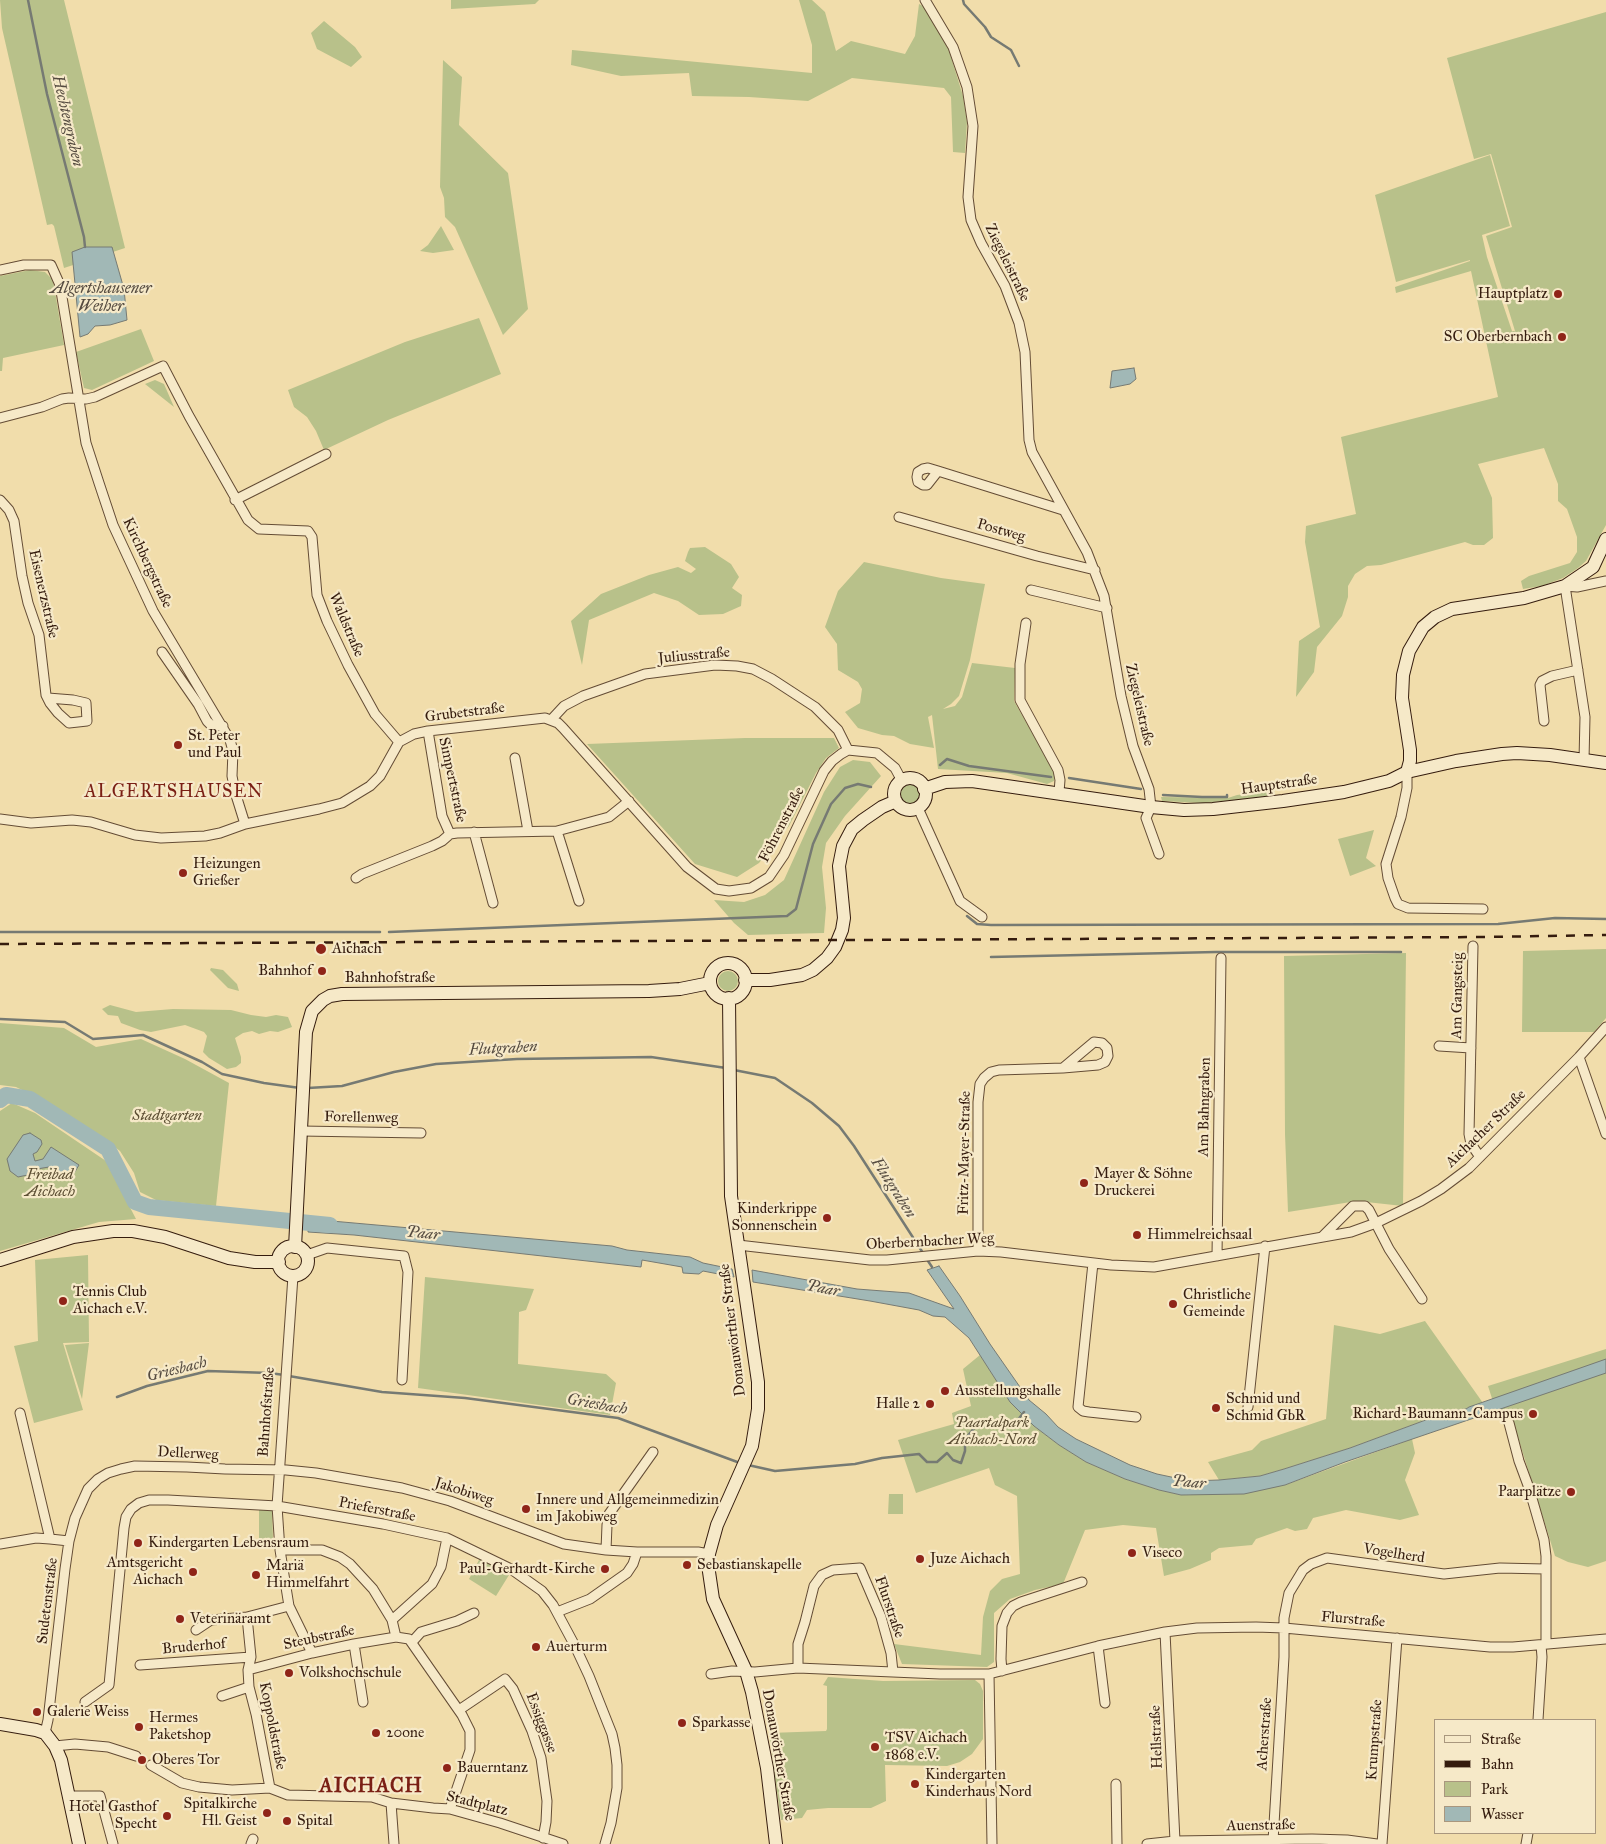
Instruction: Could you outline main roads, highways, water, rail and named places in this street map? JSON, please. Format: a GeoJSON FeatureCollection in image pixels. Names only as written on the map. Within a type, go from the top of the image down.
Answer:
{"type":"FeatureCollection","features":[{"type":"Feature","properties":{"kind":"main road"},"geometry":{"type":"LineString","coordinates":[[1407,772],[1410,750],[1402,698],[1402,675],[1409,651],[1423,627],[1435,617],[1452,610],[1524,598],[1566,586],[1592,566],[1606,539]]}},
{"type":"Feature","properties":{"kind":"main road","name":"Hauptstraße"},"geometry":{"type":"LineString","coordinates":[[924,789],[945,782],[972,781],[1059,792],[1151,807],[1184,810],[1283,801],[1344,792],[1389,780],[1407,772],[1475,758],[1517,753],[1550,755],[1606,764]]}},
{"type":"Feature","properties":{"kind":"main road"},"geometry":{"type":"LineString","coordinates":[[913,779],[922,784],[924,789],[924,800],[918,808],[908,810],[902,808],[896,801],[894,791],[896,786],[902,781],[913,779]]}},
{"type":"Feature","properties":{"kind":"main road"},"geometry":{"type":"LineString","coordinates":[[746,980],[770,980],[802,975],[814,970],[827,958],[835,947],[842,930],[844,918],[839,887],[839,866],[843,846],[852,829],[862,820],[882,807],[896,801]]}},
{"type":"Feature","properties":{"kind":"main road"},"geometry":{"type":"LineString","coordinates":[[728,963],[740,967],[746,980],[741,993],[736,997],[729,998],[715,993],[710,983],[713,971],[717,967],[728,963]]}},
{"type":"Feature","properties":{"kind":"main road","name":"Bahnhofstraße"},"geometry":{"type":"LineString","coordinates":[[295,1247],[306,1032],[309,1018],[316,1005],[330,996],[348,994],[649,991],[680,989],[710,983]]}},
{"type":"Feature","properties":{"kind":"main road","name":"Donauwörther Straße"},"geometry":{"type":"LineString","coordinates":[[729,998],[731,1196],[748,1303],[758,1382],[758,1409],[752,1446],[717,1525],[708,1565],[713,1599],[746,1671],[752,1692],[767,1768],[776,1844]]}},
{"type":"Feature","properties":{"kind":"main road"},"geometry":{"type":"LineString","coordinates":[[0,1260],[73,1237],[113,1231],[133,1231],[165,1237],[230,1258],[255,1262],[279,1262]]}},
{"type":"Feature","properties":{"kind":"main road"},"geometry":{"type":"LineString","coordinates":[[295,1247],[300,1248],[307,1255],[308,1265],[302,1273],[293,1276],[282,1270],[279,1262],[283,1250],[295,1247]]}},
{"type":"Feature","properties":{"kind":"main road"},"geometry":{"type":"LineString","coordinates":[[0,1724],[44,1733],[55,1746],[61,1760],[78,1844]]}},
{"type":"Feature","properties":{"kind":"water","name":"Algertshausener Weiher"},"geometry":{"type":"Polygon","coordinates":[[[85,247],[112,247],[124,289],[127,320],[110,325],[95,326],[88,334],[80,337],[72,252],[85,247]]]}},
{"type":"Feature","properties":{"kind":"water"},"geometry":{"type":"Polygon","coordinates":[[[1134,368],[1136,379],[1130,384],[1110,388],[1112,371],[1134,368]]]}},
{"type":"Feature","properties":{"kind":"water"},"geometry":{"type":"Polygon","coordinates":[[[30,1133],[41,1140],[42,1144],[37,1152],[33,1154],[35,1161],[43,1159],[51,1147],[79,1165],[70,1180],[49,1167],[37,1169],[37,1173],[18,1177],[10,1171],[7,1159],[23,1135],[30,1133]]]}},
{"type":"Feature","properties":{"kind":"water"},"geometry":{"type":"Polygon","coordinates":[[[309,1219],[612,1246],[627,1250],[690,1257],[703,1263],[732,1269],[734,1277],[703,1271],[699,1274],[683,1273],[682,1267],[642,1260],[641,1267],[354,1235],[308,1232],[309,1219]]]}},
{"type":"Feature","properties":{"kind":"water"},"geometry":{"type":"Polygon","coordinates":[[[939,1266],[1029,1400],[1058,1427],[1076,1439],[1130,1465],[1157,1474],[1190,1481],[1260,1476],[1284,1469],[1350,1448],[1450,1411],[1466,1409],[1606,1359],[1606,1373],[1345,1462],[1285,1485],[1244,1494],[1181,1495],[1125,1479],[1086,1462],[1059,1445],[1034,1426],[1010,1402],[969,1338],[945,1317],[933,1316],[919,1310],[870,1301],[753,1282],[752,1270],[857,1289],[909,1293],[954,1309],[927,1270],[939,1266]]]}},
{"type":"Feature","properties":{"kind":"waterway","name":"Hechtengraben"},"geometry":{"type":"LineString","coordinates":[[28,0],[47,94],[85,247]]}},
{"type":"Feature","properties":{"kind":"waterway"},"geometry":{"type":"LineString","coordinates":[[963,0],[964,4],[985,27],[991,37],[1011,50],[1019,66]]}},
{"type":"Feature","properties":{"kind":"waterway"},"geometry":{"type":"LineString","coordinates":[[940,765],[947,759],[969,766],[1051,777]]}},
{"type":"Feature","properties":{"kind":"waterway"},"geometry":{"type":"LineString","coordinates":[[1069,778],[1141,789]]}},
{"type":"Feature","properties":{"kind":"waterway"},"geometry":{"type":"LineString","coordinates":[[389,932],[787,916],[796,909],[813,844],[831,804],[845,788],[858,784],[871,787]]}},
{"type":"Feature","properties":{"kind":"waterway"},"geometry":{"type":"LineString","coordinates":[[1163,795],[1202,797],[1227,797],[1227,795]]}},
{"type":"Feature","properties":{"kind":"waterway"},"geometry":{"type":"LineString","coordinates":[[967,916],[977,924],[991,925],[1498,924],[1555,918],[1606,919]]}},
{"type":"Feature","properties":{"kind":"waterway"},"geometry":{"type":"LineString","coordinates":[[0,932],[380,932]]}},
{"type":"Feature","properties":{"kind":"waterway"},"geometry":{"type":"LineString","coordinates":[[991,957],[1216,952],[1401,952]]}},
{"type":"Feature","properties":{"kind":"waterway","name":"Flutgraben"},"geometry":{"type":"LineString","coordinates":[[0,1019],[65,1022],[93,1039],[143,1035],[202,1062],[222,1074],[300,1088]]}},
{"type":"Feature","properties":{"kind":"waterway","name":"Flutgraben"},"geometry":{"type":"LineString","coordinates":[[308,1088],[342,1086],[394,1072],[436,1064],[517,1059],[651,1057],[726,1068]]}},
{"type":"Feature","properties":{"kind":"waterway","name":"Flutgraben"},"geometry":{"type":"LineString","coordinates":[[734,1070],[775,1078],[812,1103],[839,1126],[923,1253]]}},
{"type":"Feature","properties":{"kind":"waterway","name":"Paar"},"geometry":{"type":"LineString","coordinates":[[0,1100],[6,1095],[30,1099],[108,1149],[135,1202],[149,1207],[330,1225]]}},
{"type":"Feature","properties":{"kind":"waterway","name":"Flutgraben"},"geometry":{"type":"LineString","coordinates":[[926,1258],[932,1267]]}},
{"type":"Feature","properties":{"kind":"waterway","name":"Griesbach"},"geometry":{"type":"LineString","coordinates":[[117,1397],[147,1386],[208,1371],[284,1375]]}},
{"type":"Feature","properties":{"kind":"waterway","name":"Griesbach"},"geometry":{"type":"LineString","coordinates":[[289,1376],[382,1392],[465,1398],[618,1418],[740,1463]]}},
{"type":"Feature","properties":{"kind":"waterway","name":"Griesbach"},"geometry":{"type":"LineString","coordinates":[[748,1465],[775,1471],[855,1464],[882,1458],[919,1454],[927,1462],[937,1462],[947,1453],[953,1460],[961,1463],[965,1451],[965,1439],[976,1426],[1007,1427],[1017,1421],[1024,1412]]}},
{"type":"Feature","properties":{"kind":"tunnel"},"geometry":{"type":"LineString","coordinates":[[136,1756],[151,1765]]}},
{"type":"Feature","properties":{"kind":"railway"},"geometry":{"type":"LineString","coordinates":[[0,944],[1606,935]]}},
{"type":"Feature","properties":{"kind":"place","name":"Hauptplatz"},"geometry":{"type":"Point","coordinates":[1558,294]}},
{"type":"Feature","properties":{"kind":"place","name":"SC Oberbernbach"},"geometry":{"type":"Point","coordinates":[1562,337]}},
{"type":"Feature","properties":{"kind":"place","name":"St. Peter und Paul"},"geometry":{"type":"Point","coordinates":[178,745]}},
{"type":"Feature","properties":{"kind":"place","name":"Heizungen Grießer"},"geometry":{"type":"Point","coordinates":[183,873]}},
{"type":"Feature","properties":{"kind":"place","name":"Aichach"},"geometry":{"type":"Point","coordinates":[321,949]}},
{"type":"Feature","properties":{"kind":"place","name":"Bahnhof"},"geometry":{"type":"Point","coordinates":[322,971]}},
{"type":"Feature","properties":{"kind":"place","name":"Mayer & Söhne Druckerei"},"geometry":{"type":"Point","coordinates":[1084,1183]}},
{"type":"Feature","properties":{"kind":"place","name":"Kinderkrippe Sonnenschein"},"geometry":{"type":"Point","coordinates":[827,1218]}},
{"type":"Feature","properties":{"kind":"place","name":"Himmelreichsaal"},"geometry":{"type":"Point","coordinates":[1137,1235]}},
{"type":"Feature","properties":{"kind":"place","name":"Tennis Club Aichach e.V."},"geometry":{"type":"Point","coordinates":[63,1301]}},
{"type":"Feature","properties":{"kind":"place","name":"Christliche Gemeinde"},"geometry":{"type":"Point","coordinates":[1173,1304]}},
{"type":"Feature","properties":{"kind":"place","name":"Ausstellungshalle"},"geometry":{"type":"Point","coordinates":[945,1391]}},
{"type":"Feature","properties":{"kind":"place","name":"Halle 2"},"geometry":{"type":"Point","coordinates":[930,1404]}},
{"type":"Feature","properties":{"kind":"place","name":"Schmid und Schmid GbR"},"geometry":{"type":"Point","coordinates":[1216,1408]}},
{"type":"Feature","properties":{"kind":"place","name":"Richard-Baumann-Campus"},"geometry":{"type":"Point","coordinates":[1533,1414]}},
{"type":"Feature","properties":{"kind":"place","name":"Paarplätze"},"geometry":{"type":"Point","coordinates":[1571,1492]}},
{"type":"Feature","properties":{"kind":"place","name":"Innere und Allgemeinmedizin im Jakobiweg"},"geometry":{"type":"Point","coordinates":[526,1509]}},
{"type":"Feature","properties":{"kind":"place","name":"Kindergarten Lebensraum"},"geometry":{"type":"Point","coordinates":[138,1543]}},
{"type":"Feature","properties":{"kind":"place","name":"Viseco"},"geometry":{"type":"Point","coordinates":[1132,1553]}},
{"type":"Feature","properties":{"kind":"place","name":"Juze Aichach"},"geometry":{"type":"Point","coordinates":[920,1559]}},
{"type":"Feature","properties":{"kind":"place","name":"Sebastianskapelle"},"geometry":{"type":"Point","coordinates":[687,1565]}},
{"type":"Feature","properties":{"kind":"place","name":"Paul-Gerhardt-Kirche"},"geometry":{"type":"Point","coordinates":[605,1569]}},
{"type":"Feature","properties":{"kind":"place","name":"Amtsgericht Aichach"},"geometry":{"type":"Point","coordinates":[193,1572]}},
{"type":"Feature","properties":{"kind":"place","name":"Mariä Himmelfahrt"},"geometry":{"type":"Point","coordinates":[256,1575]}},
{"type":"Feature","properties":{"kind":"place","name":"Veterinäramt"},"geometry":{"type":"Point","coordinates":[180,1619]}},
{"type":"Feature","properties":{"kind":"place","name":"Auerturm"},"geometry":{"type":"Point","coordinates":[536,1647]}},
{"type":"Feature","properties":{"kind":"place","name":"Volkshochschule"},"geometry":{"type":"Point","coordinates":[289,1673]}},
{"type":"Feature","properties":{"kind":"place","name":"Galerie Weiss"},"geometry":{"type":"Point","coordinates":[37,1712]}},
{"type":"Feature","properties":{"kind":"place","name":"Sparkasse"},"geometry":{"type":"Point","coordinates":[682,1723]}},
{"type":"Feature","properties":{"kind":"place","name":"Hermes Paketshop"},"geometry":{"type":"Point","coordinates":[139,1727]}},
{"type":"Feature","properties":{"kind":"place","name":"20one"},"geometry":{"type":"Point","coordinates":[376,1733]}},
{"type":"Feature","properties":{"kind":"place","name":"TSV Aichach 1868 e.V."},"geometry":{"type":"Point","coordinates":[875,1747]}},
{"type":"Feature","properties":{"kind":"place","name":"Oberes Tor"},"geometry":{"type":"Point","coordinates":[142,1760]}},
{"type":"Feature","properties":{"kind":"place","name":"Bauerntanz"},"geometry":{"type":"Point","coordinates":[447,1768]}},
{"type":"Feature","properties":{"kind":"place","name":"Kindergarten Kinderhaus Nord"},"geometry":{"type":"Point","coordinates":[915,1784]}},
{"type":"Feature","properties":{"kind":"place","name":"Spitalkirche Hl. Geist"},"geometry":{"type":"Point","coordinates":[267,1813]}},
{"type":"Feature","properties":{"kind":"place","name":"Hotel Gasthof Specht"},"geometry":{"type":"Point","coordinates":[167,1816]}},
{"type":"Feature","properties":{"kind":"place","name":"Spital"},"geometry":{"type":"Point","coordinates":[287,1821]}},
{"type":"Feature","properties":{"kind":"district","name":"ALGERTSHAUSEN"},"geometry":{"type":"Point","coordinates":[174,793]}},
{"type":"Feature","properties":{"kind":"district","name":"AICHACH"},"geometry":{"type":"Point","coordinates":[371,1787]}},
{"type":"Feature","properties":{"kind":"park label","name":"Stadtgarten"},"geometry":{"type":"Point","coordinates":[167,1116]}},
{"type":"Feature","properties":{"kind":"park label","name":"Freibad Aichach"},"geometry":{"type":"Point","coordinates":[50,1184]}},
{"type":"Feature","properties":{"kind":"park label","name":"Paartalpark Aichach-Nord"},"geometry":{"type":"Point","coordinates":[992,1432]}}]}
